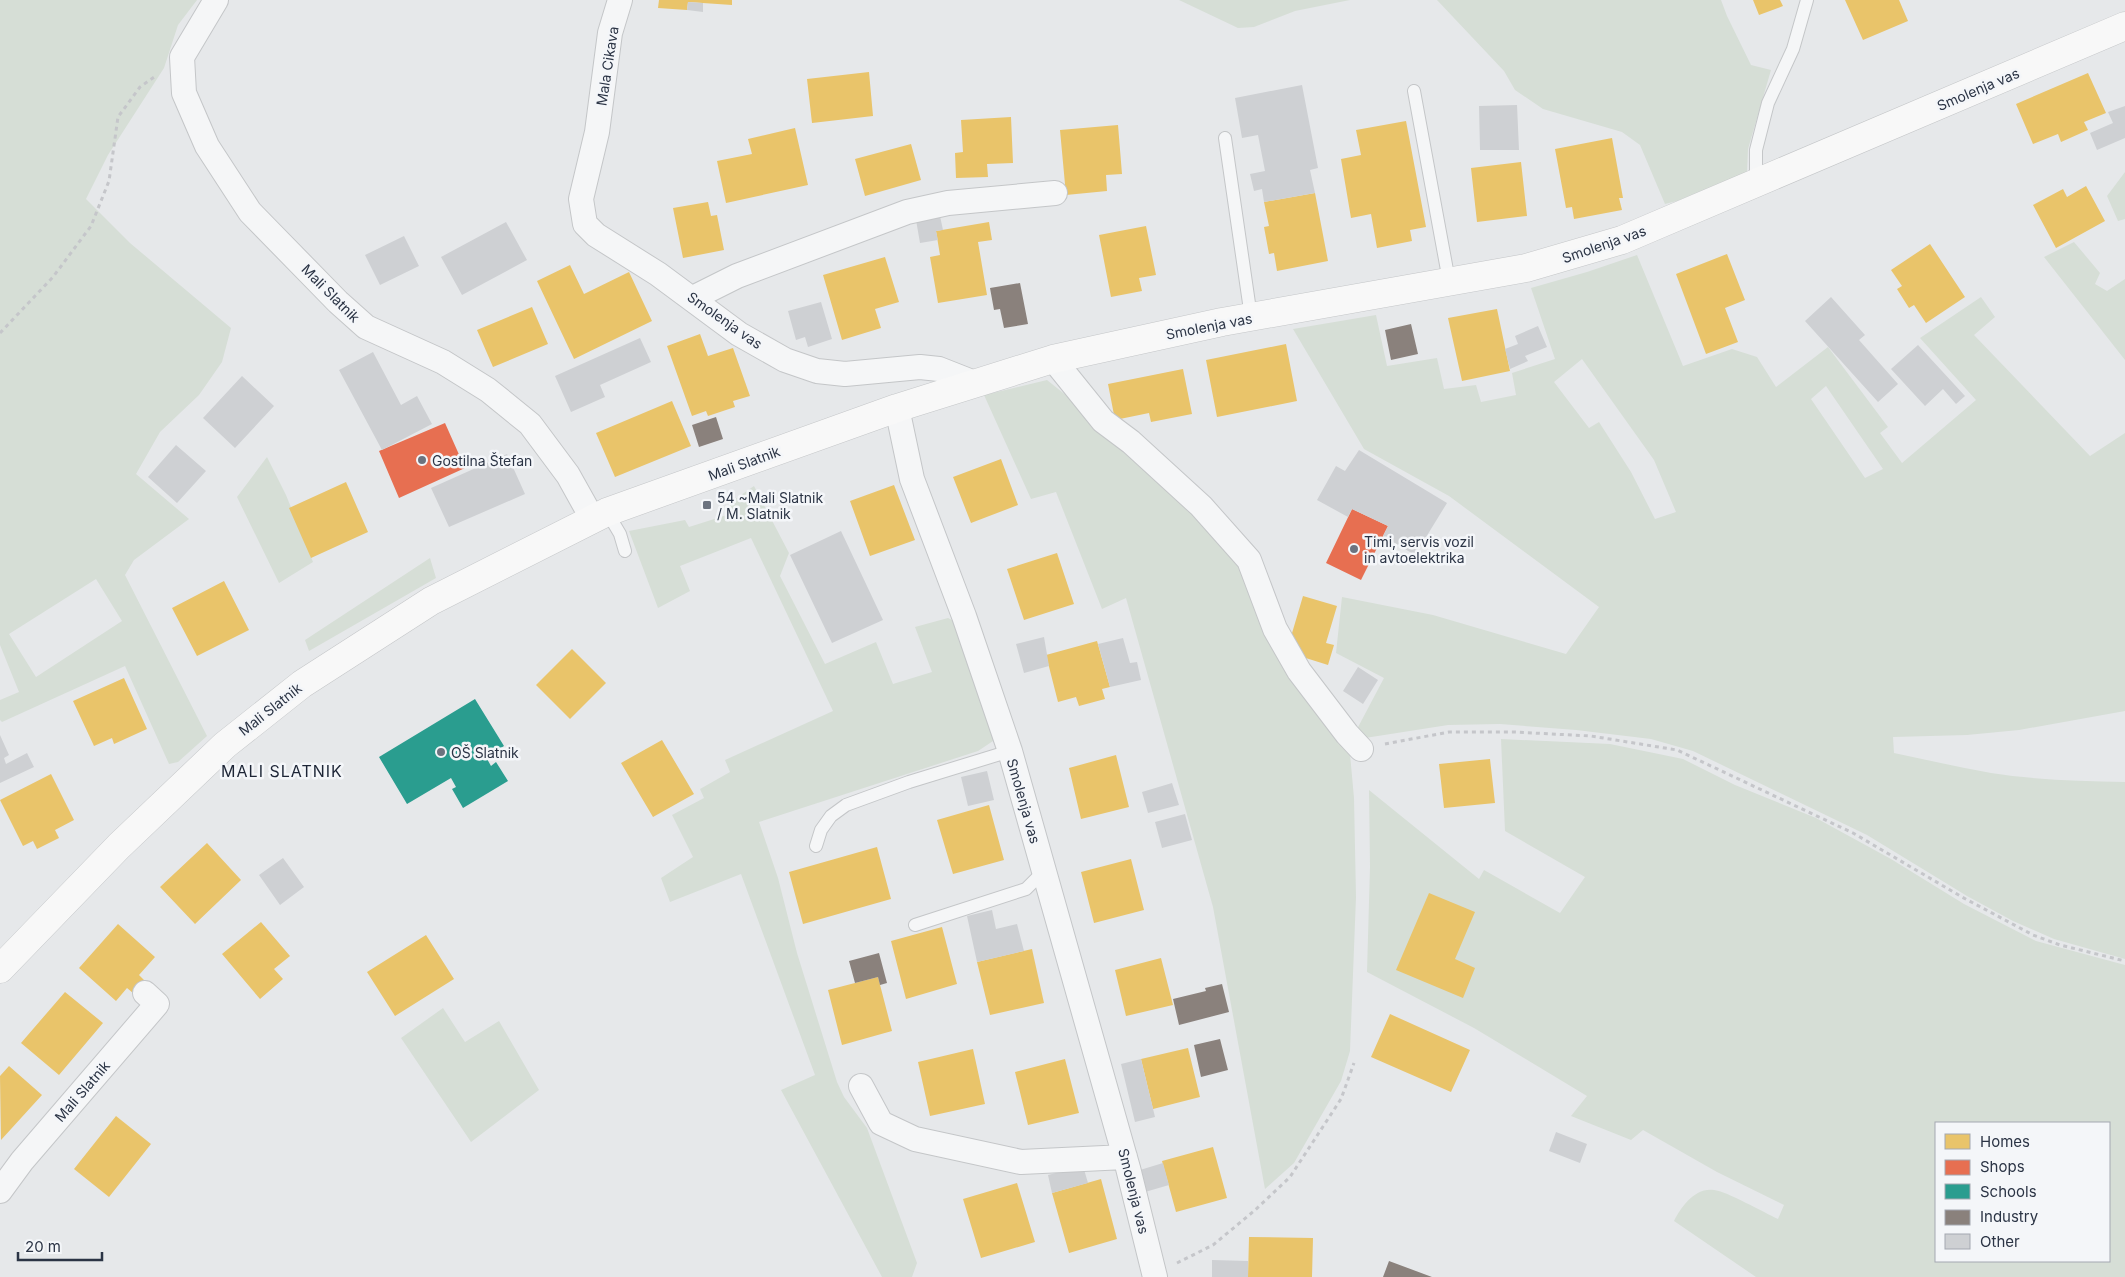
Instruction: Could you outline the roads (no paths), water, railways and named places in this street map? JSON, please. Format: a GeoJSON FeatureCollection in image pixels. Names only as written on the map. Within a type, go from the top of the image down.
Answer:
{"type":"FeatureCollection","features":[{"type":"Feature","properties":{"kind":"main road","name":"Smolenja vas"},"geometry":{"type":"LineString","coordinates":[[896,408],[972,382],[1052,359],[1251,317],[1526,268],[1587,252],[1622,240],[2125,26]]}},
{"type":"Feature","properties":{"kind":"main road","name":"Mali Slatnik"},"geometry":{"type":"LineString","coordinates":[[0,969],[119,846],[225,745],[302,684],[432,601],[600,515],[896,408]]}},
{"type":"Feature","properties":{"kind":"street","name":"Mali Slatnik"},"geometry":{"type":"LineString","coordinates":[[216,0],[182,57],[184,93],[207,146],[250,212],[338,302],[366,327],[443,362],[488,390],[530,424],[600,515]]}},
{"type":"Feature","properties":{"kind":"street","name":"Mala Cikava"},"geometry":{"type":"LineString","coordinates":[[597,132],[610,33],[620,0]]}},
{"type":"Feature","properties":{"kind":"street","name":"Smolenja vas"},"geometry":{"type":"LineString","coordinates":[[597,132],[581,199],[585,224],[596,236],[693,298],[739,334],[785,360],[817,371],[845,374],[920,367],[939,369],[972,382]]}},
{"type":"Feature","properties":{"kind":"street"},"geometry":{"type":"LineString","coordinates":[[693,298],[737,276],[907,212],[948,203],[1055,194]]}},
{"type":"Feature","properties":{"kind":"street"},"geometry":{"type":"LineString","coordinates":[[1052,359],[1103,421],[1131,442],[1201,506],[1249,560],[1275,629],[1299,671],[1347,734],[1361,749]]}},
{"type":"Feature","properties":{"kind":"street","name":"Smolenja vas"},"geometry":{"type":"LineString","coordinates":[[896,408],[912,479],[964,616],[1010,751],[1125,1157],[1155,1276]]}},
{"type":"Feature","properties":{"kind":"street","name":"Mali Slatnik"},"geometry":{"type":"LineString","coordinates":[[0,1191],[22,1160],[157,1004],[145,993]]}},
{"type":"Feature","properties":{"kind":"street"},"geometry":{"type":"LineString","coordinates":[[861,1086],[881,1123],[915,1139],[1021,1162],[1125,1157]]}},
{"type":"Feature","properties":{"kind":"lane"},"geometry":{"type":"LineString","coordinates":[[1756,183],[1756,150],[1768,103],[1793,49],[1807,0]]}},
{"type":"Feature","properties":{"kind":"lane"},"geometry":{"type":"LineString","coordinates":[[1414,91],[1449,281]]}},
{"type":"Feature","properties":{"kind":"lane"},"geometry":{"type":"LineString","coordinates":[[1225,138],[1251,317]]}},
{"type":"Feature","properties":{"kind":"lane"},"geometry":{"type":"LineString","coordinates":[[600,515],[620,534],[625,552]]}},
{"type":"Feature","properties":{"kind":"lane"},"geometry":{"type":"LineString","coordinates":[[816,846],[821,830],[830,816],[846,805],[909,782],[1010,751]]}},
{"type":"Feature","properties":{"kind":"lane"},"geometry":{"type":"LineString","coordinates":[[915,925],[1026,888],[1044,871]]}},
{"type":"Feature","properties":{"kind":"place","name":"Gostilna Štefan"},"geometry":{"type":"Point","coordinates":[422,460]}},
{"type":"Feature","properties":{"kind":"place","name":"54 ~Mali Slatnik / M. Slatnik"},"geometry":{"type":"Point","coordinates":[707,505]}},
{"type":"Feature","properties":{"kind":"place","name":"Timi, servis vozil in avtoelektrika"},"geometry":{"type":"Point","coordinates":[1354,549]}},
{"type":"Feature","properties":{"kind":"place","name":"OŠ Slatnik"},"geometry":{"type":"Point","coordinates":[441,752]}},
{"type":"Feature","properties":{"kind":"district","name":"MALI SLATNIK"},"geometry":{"type":"Point","coordinates":[282,771]}}]}
